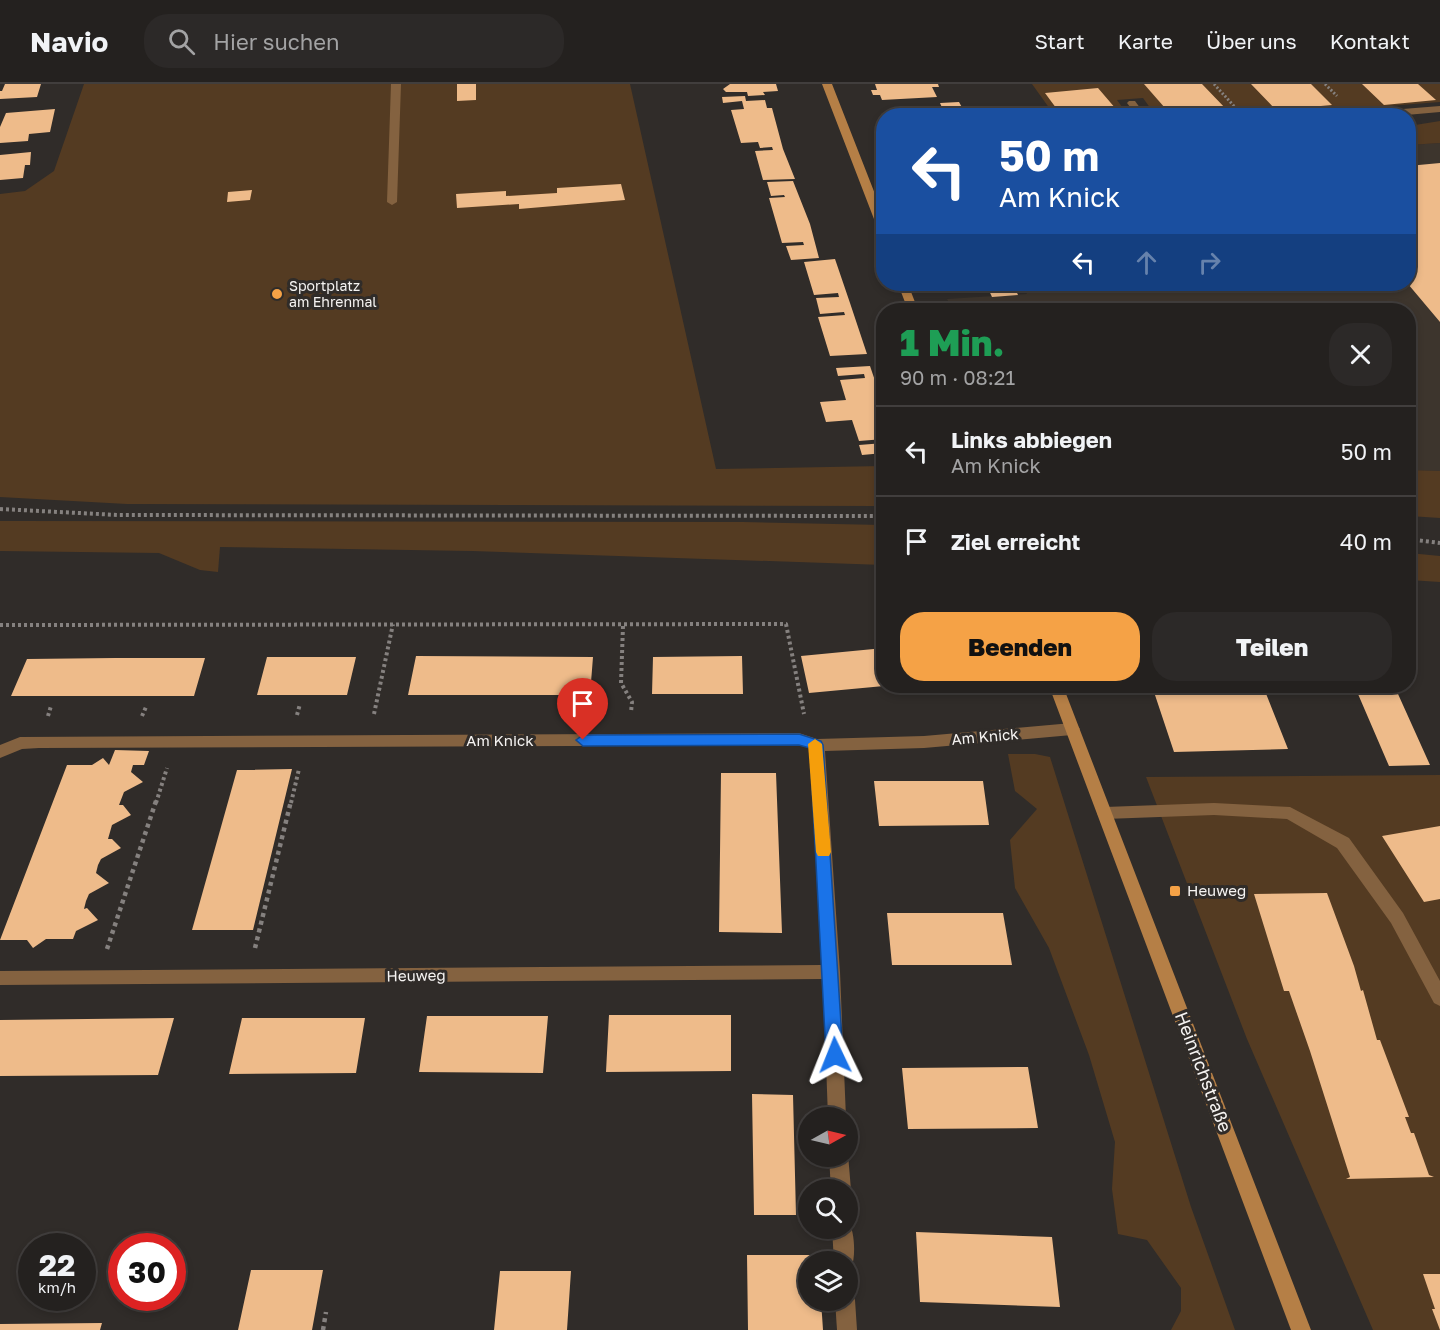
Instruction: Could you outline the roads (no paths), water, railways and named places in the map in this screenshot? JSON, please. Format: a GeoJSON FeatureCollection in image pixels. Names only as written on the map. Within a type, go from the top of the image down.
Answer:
{"type":"FeatureCollection","features":[{"type":"Feature","properties":{"kind":"street"},"geometry":{"type":"LineString","coordinates":[[392,202],[396,84]]}},
{"type":"Feature","properties":{"kind":"street"},"geometry":{"type":"LineString","coordinates":[[827,84],[876,211]]}},
{"type":"Feature","properties":{"kind":"street"},"geometry":{"type":"LineString","coordinates":[[1132,103],[1136,108]]}},
{"type":"Feature","properties":{"kind":"street"},"geometry":{"type":"LineString","coordinates":[[1416,111],[1440,109]]}},
{"type":"Feature","properties":{"kind":"street","name":"Heinrichstraße"},"geometry":{"type":"LineString","coordinates":[[1059,693],[1301,1330]]}},
{"type":"Feature","properties":{"kind":"street","name":"Am Knick"},"geometry":{"type":"LineString","coordinates":[[0,752],[20,743],[799,739],[816,745],[924,742],[1072,729]]}},
{"type":"Feature","properties":{"kind":"street"},"geometry":{"type":"LineString","coordinates":[[816,745],[831,972],[837,1107]]}},
{"type":"Feature","properties":{"kind":"street"},"geometry":{"type":"LineString","coordinates":[[1105,813],[1214,808],[1290,813],[1343,843],[1397,918],[1440,998]]}},
{"type":"Feature","properties":{"kind":"street","name":"Heuweg"},"geometry":{"type":"LineString","coordinates":[[0,978],[831,972]]}},
{"type":"Feature","properties":{"kind":"street"},"geometry":{"type":"LineString","coordinates":[[846,1311],[847,1330]]}},
{"type":"Feature","properties":{"kind":"place","name":"Sportplatz am Ehrenmal"},"geometry":{"type":"Point","coordinates":[277,294]}},
{"type":"Feature","properties":{"kind":"place","name":"Heuweg"},"geometry":{"type":"Point","coordinates":[1175,891]}}]}
